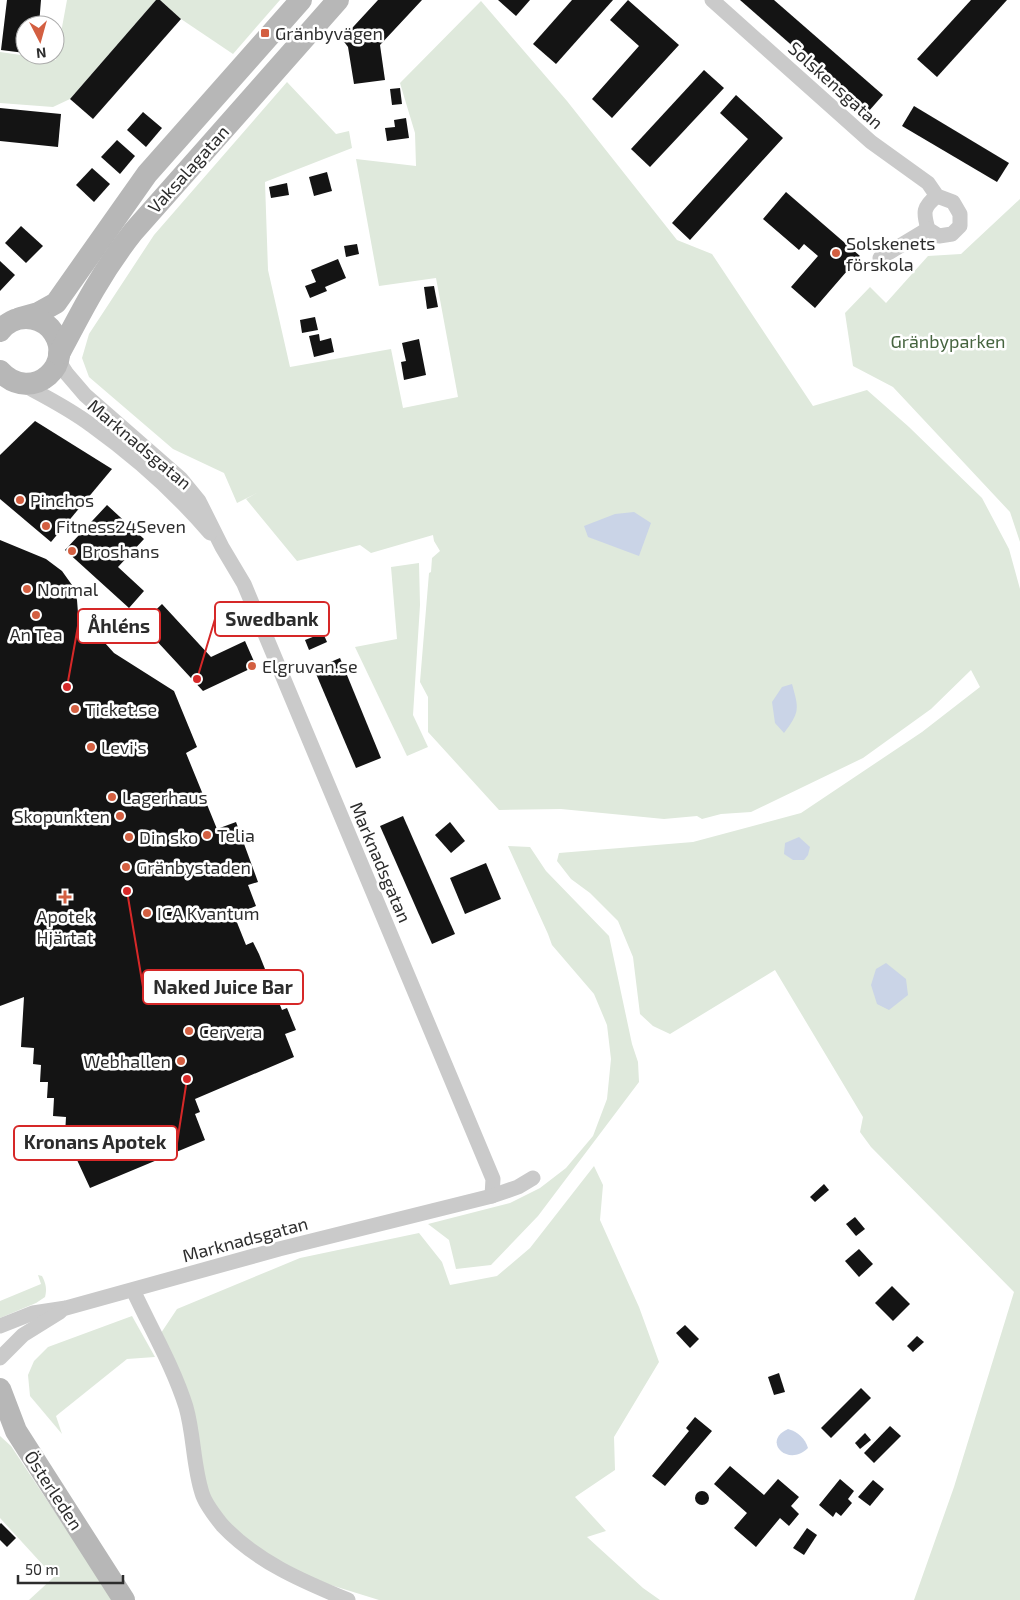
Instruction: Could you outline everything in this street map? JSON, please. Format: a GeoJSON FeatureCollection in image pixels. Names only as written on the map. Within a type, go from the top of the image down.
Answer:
{"type":"FeatureCollection","features":[{"type":"Feature","properties":{"kind":"main road","name":"Vaksalagatan"},"geometry":{"type":"LineString","coordinates":[[0,331],[10,322],[38,313],[56,303],[147,174],[301,0]]}},
{"type":"Feature","properties":{"kind":"main road","name":"Vaksalagatan"},"geometry":{"type":"LineString","coordinates":[[9,381],[32,384],[48,376],[54,370],[97,281],[126,239],[338,0]]}},
{"type":"Feature","properties":{"kind":"main road"},"geometry":{"type":"LineString","coordinates":[[20,318],[30,318],[49,326],[59,344],[59,357]]}},
{"type":"Feature","properties":{"kind":"main road","name":"Österleden"},"geometry":{"type":"LineString","coordinates":[[0,1389],[8,1424],[124,1600]]}},
{"type":"Feature","properties":{"kind":"street","name":"Solskensgatan"},"geometry":{"type":"LineString","coordinates":[[712,0],[871,142],[928,184],[937,196],[953,202],[960,214],[960,226],[952,234],[939,236],[928,229]]}},
{"type":"Feature","properties":{"kind":"street"},"geometry":{"type":"LineString","coordinates":[[880,258],[928,229],[924,216],[927,204],[937,196]]}},
{"type":"Feature","properties":{"kind":"street","name":"Marknadsgatan"},"geometry":{"type":"LineString","coordinates":[[59,357],[67,374],[91,401],[181,479],[199,500],[222,547],[244,584],[493,1180],[492,1196]]}},
{"type":"Feature","properties":{"kind":"street","name":"Marknadsgatan"},"geometry":{"type":"LineString","coordinates":[[9,381],[57,403],[86,421],[132,458],[195,516],[222,547]]}},
{"type":"Feature","properties":{"kind":"street","name":"Marknadsgatan"},"geometry":{"type":"LineString","coordinates":[[0,1326],[33,1313],[66,1308],[279,1249],[492,1196],[518,1187],[533,1178]]}},
{"type":"Feature","properties":{"kind":"street"},"geometry":{"type":"LineString","coordinates":[[133,1290],[176,1379],[187,1410],[202,1495],[215,1517],[237,1540],[261,1558],[290,1575],[348,1600]]}},
{"type":"Feature","properties":{"kind":"street","name":"Marknadsgatan"},"geometry":{"type":"LineString","coordinates":[[0,1358],[23,1334],[66,1308]]}},
{"type":"Feature","properties":{"kind":"green space"},"geometry":{"type":"Polygon","coordinates":[[[67,0],[156,0],[70,99],[53,107],[0,103],[0,52],[15,54],[15,65],[65,65],[64,15],[67,0]]]}},
{"type":"Feature","properties":{"kind":"green space"},"geometry":{"type":"Polygon","coordinates":[[[160,0],[280,0],[233,54],[181,19],[160,0]]]}},
{"type":"Feature","properties":{"kind":"green space"},"geometry":{"type":"Polygon","coordinates":[[[481,1],[567,101],[677,240],[712,254],[813,406],[867,390],[909,427],[982,498],[1009,549],[1020,589],[1020,1600],[914,1600],[954,1487],[1014,1292],[871,1147],[860,1132],[863,1117],[775,970],[670,1034],[653,1026],[640,1014],[633,957],[618,921],[590,893],[571,879],[557,861],[559,853],[693,842],[801,813],[922,732],[980,687],[971,670],[931,709],[863,758],[751,812],[721,814],[702,819],[697,816],[664,819],[561,809],[499,810],[428,732],[428,697],[420,682],[429,573],[431,572],[432,558],[440,551],[433,535],[371,553],[360,545],[297,561],[246,499],[257,493],[237,503],[224,473],[173,449],[89,377],[82,358],[89,334],[154,235],[287,82],[336,134],[349,131],[352,148],[265,182],[268,270],[290,367],[391,349],[403,408],[458,397],[436,278],[379,286],[356,159],[416,166],[415,133],[400,83],[481,1]]]}},
{"type":"Feature","properties":{"kind":"green space","name":"Gränbyparken"},"geometry":{"type":"Polygon","coordinates":[[[1020,199],[1020,542],[1010,512],[893,387],[853,366],[845,313],[870,287],[886,303],[928,256],[961,254],[1020,199]]]}},
{"type":"Feature","properties":{"kind":"green space"},"geometry":{"type":"Polygon","coordinates":[[[419,563],[420,605],[413,715],[428,747],[407,756],[355,647],[397,639],[391,567],[419,563]]]}},
{"type":"Feature","properties":{"kind":"green space"},"geometry":{"type":"Polygon","coordinates":[[[508,846],[530,847],[546,871],[609,936],[632,1044],[638,1062],[639,1082],[538,1216],[491,1265],[456,1269],[449,1240],[428,1224],[510,1203],[540,1188],[566,1168],[593,1136],[607,1099],[611,1059],[607,1025],[594,994],[552,945],[508,846]]]}},
{"type":"Feature","properties":{"kind":"green space"},"geometry":{"type":"Polygon","coordinates":[[[594,1166],[603,1185],[600,1220],[639,1307],[659,1362],[614,1437],[615,1470],[575,1497],[606,1531],[587,1537],[643,1588],[660,1600],[379,1600],[321,1582],[265,1558],[232,1531],[212,1503],[159,1336],[177,1309],[300,1258],[419,1233],[442,1262],[450,1285],[497,1276],[530,1248],[594,1166]]]}},
{"type":"Feature","properties":{"kind":"green space"},"geometry":{"type":"Polygon","coordinates":[[[38,1275],[42,1276],[44,1282],[46,1289],[45,1297],[36,1303],[0,1318],[0,1301],[41,1284],[38,1275]]]}},
{"type":"Feature","properties":{"kind":"green space"},"geometry":{"type":"Polygon","coordinates":[[[132,1316],[155,1357],[127,1359],[56,1416],[62,1434],[30,1396],[28,1375],[34,1361],[48,1347],[132,1316]]]}},
{"type":"Feature","properties":{"kind":"green space"},"geometry":{"type":"Polygon","coordinates":[[[0,1436],[11,1446],[112,1600],[29,1600],[54,1577],[0,1518],[0,1436]]]}},
{"type":"Feature","properties":{"kind":"water"},"geometry":{"type":"Polygon","coordinates":[[[634,512],[651,523],[639,556],[588,537],[584,526],[615,514],[634,512]]]}},
{"type":"Feature","properties":{"kind":"water"},"geometry":{"type":"Polygon","coordinates":[[[792,684],[797,710],[784,733],[775,723],[772,702],[782,687],[792,684]]]}},
{"type":"Feature","properties":{"kind":"water"},"geometry":{"type":"Polygon","coordinates":[[[799,837],[810,847],[808,855],[804,860],[793,860],[784,854],[785,843],[799,837]]]}},
{"type":"Feature","properties":{"kind":"water"},"geometry":{"type":"Polygon","coordinates":[[[886,963],[906,979],[908,995],[889,1010],[877,1004],[871,985],[876,969],[886,963]]]}},
{"type":"Feature","properties":{"kind":"water"},"geometry":{"type":"Polygon","coordinates":[[[788,1429],[801,1436],[808,1448],[793,1455],[786,1454],[780,1450],[777,1446],[777,1440],[780,1434],[788,1429]]]}},
{"type":"Feature","properties":{"kind":"building"},"geometry":{"type":"Polygon","coordinates":[[[7,0],[41,0],[40,15],[15,15],[15,52],[1,50],[7,0]]]}},
{"type":"Feature","properties":{"kind":"building"},"geometry":{"type":"Polygon","coordinates":[[[156,0],[160,0],[181,19],[93,119],[70,99],[156,0]]]}},
{"type":"Feature","properties":{"kind":"building"},"geometry":{"type":"Polygon","coordinates":[[[378,0],[422,0],[380,45],[385,80],[354,84],[348,47],[342,39],[378,0]]]}},
{"type":"Feature","properties":{"kind":"building"},"geometry":{"type":"Polygon","coordinates":[[[498,0],[530,0],[516,16],[498,0]]]}},
{"type":"Feature","properties":{"kind":"building"},"geometry":{"type":"Polygon","coordinates":[[[572,0],[613,0],[556,64],[533,44],[572,0]]]}},
{"type":"Feature","properties":{"kind":"building"},"geometry":{"type":"Polygon","coordinates":[[[628,0],[679,45],[612,118],[592,99],[639,46],[610,20],[628,0]]]}},
{"type":"Feature","properties":{"kind":"building"},"geometry":{"type":"Polygon","coordinates":[[[740,0],[774,0],[883,95],[868,112],[740,0]]]}},
{"type":"Feature","properties":{"kind":"building"},"geometry":{"type":"Polygon","coordinates":[[[971,0],[1007,0],[937,77],[917,59],[971,0]]]}},
{"type":"Feature","properties":{"kind":"building"},"geometry":{"type":"Polygon","coordinates":[[[704,70],[724,88],[650,167],[631,149],[704,70]]]}},
{"type":"Feature","properties":{"kind":"building"},"geometry":{"type":"Polygon","coordinates":[[[400,88],[402,104],[392,105],[390,89],[400,88]]]}},
{"type":"Feature","properties":{"kind":"building"},"geometry":{"type":"Polygon","coordinates":[[[736,95],[783,138],[690,240],[672,223],[748,139],[720,113],[736,95]]]}},
{"type":"Feature","properties":{"kind":"building"},"geometry":{"type":"Polygon","coordinates":[[[914,106],[1009,163],[997,182],[902,126],[914,106]]]}},
{"type":"Feature","properties":{"kind":"building"},"geometry":{"type":"Polygon","coordinates":[[[0,108],[61,114],[58,147],[0,141],[0,108]]]}},
{"type":"Feature","properties":{"kind":"building"},"geometry":{"type":"Polygon","coordinates":[[[143,112],[162,128],[146,147],[127,130],[143,112]]]}},
{"type":"Feature","properties":{"kind":"building"},"geometry":{"type":"Polygon","coordinates":[[[406,118],[409,138],[387,141],[385,128],[395,127],[394,120],[406,118]]]}},
{"type":"Feature","properties":{"kind":"building"},"geometry":{"type":"Polygon","coordinates":[[[117,140],[135,156],[120,174],[101,157],[117,140]]]}},
{"type":"Feature","properties":{"kind":"building"},"geometry":{"type":"Polygon","coordinates":[[[92,168],[110,184],[94,202],[76,185],[92,168]]]}},
{"type":"Feature","properties":{"kind":"building"},"geometry":{"type":"Polygon","coordinates":[[[327,172],[332,191],[314,196],[309,177],[327,172]]]}},
{"type":"Feature","properties":{"kind":"building"},"geometry":{"type":"Polygon","coordinates":[[[287,183],[289,195],[271,198],[269,187],[287,183]]]}},
{"type":"Feature","properties":{"kind":"building","name":"Solskenets förskola"},"geometry":{"type":"Polygon","coordinates":[[[786,192],[860,256],[815,308],[791,287],[818,256],[804,244],[799,250],[763,219],[786,192]]]}},
{"type":"Feature","properties":{"kind":"building"},"geometry":{"type":"Polygon","coordinates":[[[21,226],[43,246],[26,263],[5,243],[21,226]]]}},
{"type":"Feature","properties":{"kind":"building"},"geometry":{"type":"Polygon","coordinates":[[[357,244],[359,254],[346,257],[344,246],[357,244]]]}},
{"type":"Feature","properties":{"kind":"building"},"geometry":{"type":"Polygon","coordinates":[[[338,259],[346,278],[325,287],[327,291],[310,298],[305,286],[316,282],[311,270],[338,259]]]}},
{"type":"Feature","properties":{"kind":"building"},"geometry":{"type":"Polygon","coordinates":[[[0,261],[15,275],[0,291],[0,261]]]}},
{"type":"Feature","properties":{"kind":"building"},"geometry":{"type":"Polygon","coordinates":[[[434,286],[438,307],[427,309],[424,287],[434,286]]]}},
{"type":"Feature","properties":{"kind":"building"},"geometry":{"type":"Polygon","coordinates":[[[315,317],[318,330],[302,333],[300,320],[315,317]]]}},
{"type":"Feature","properties":{"kind":"building"},"geometry":{"type":"Polygon","coordinates":[[[319,334],[320,341],[331,338],[334,352],[314,357],[309,336],[319,334]]]}},
{"type":"Feature","properties":{"kind":"building"},"geometry":{"type":"Polygon","coordinates":[[[419,339],[426,375],[404,380],[401,362],[406,361],[402,343],[419,339]]]}},
{"type":"Feature","properties":{"kind":"building"},"geometry":{"type":"Polygon","coordinates":[[[35,421],[112,469],[51,542],[0,499],[0,455],[35,421]]]}},
{"type":"Feature","properties":{"kind":"building"},"geometry":{"type":"Polygon","coordinates":[[[107,505],[144,539],[118,567],[144,591],[129,608],[65,550],[107,505]]]}},
{"type":"Feature","properties":{"kind":"building","name":"Gränbystaden"},"geometry":{"type":"Polygon","coordinates":[[[0,540],[46,559],[62,571],[72,585],[77,600],[78,613],[114,653],[174,691],[197,747],[186,753],[217,829],[236,822],[258,882],[248,885],[256,906],[234,915],[246,945],[253,942],[259,954],[269,979],[262,982],[272,1003],[278,1000],[282,1010],[287,1008],[296,1030],[285,1034],[294,1057],[195,1099],[200,1112],[195,1114],[205,1140],[90,1188],[65,1134],[66,1117],[53,1116],[54,1098],[47,1098],[48,1082],[40,1082],[41,1065],[33,1064],[34,1048],[21,1047],[24,997],[0,1006],[0,540]]]}},
{"type":"Feature","properties":{"kind":"building"},"geometry":{"type":"Polygon","coordinates":[[[162,604],[211,657],[245,641],[256,666],[203,691],[141,624],[162,604]]]}},
{"type":"Feature","properties":{"kind":"building"},"geometry":{"type":"Polygon","coordinates":[[[323,633],[327,642],[309,650],[305,640],[323,633]]]}},
{"type":"Feature","properties":{"kind":"building"},"geometry":{"type":"Polygon","coordinates":[[[340,658],[381,758],[356,768],[314,669],[340,658]]]}},
{"type":"Feature","properties":{"kind":"building"},"geometry":{"type":"Polygon","coordinates":[[[403,816],[455,934],[432,944],[380,826],[403,816]]]}},
{"type":"Feature","properties":{"kind":"building"},"geometry":{"type":"Polygon","coordinates":[[[450,822],[465,841],[451,853],[435,835],[450,822]]]}},
{"type":"Feature","properties":{"kind":"building"},"geometry":{"type":"Polygon","coordinates":[[[486,863],[501,899],[465,914],[450,878],[486,863]]]}},
{"type":"Feature","properties":{"kind":"building"},"geometry":{"type":"Polygon","coordinates":[[[824,1184],[829,1190],[815,1202],[810,1197],[824,1184]]]}},
{"type":"Feature","properties":{"kind":"building"},"geometry":{"type":"Polygon","coordinates":[[[855,1217],[865,1229],[856,1236],[846,1224],[855,1217]]]}},
{"type":"Feature","properties":{"kind":"building"},"geometry":{"type":"Polygon","coordinates":[[[859,1249],[873,1264],[859,1277],[845,1261],[859,1249]]]}},
{"type":"Feature","properties":{"kind":"building"},"geometry":{"type":"Polygon","coordinates":[[[892,1286],[910,1304],[893,1321],[875,1303],[892,1286]]]}},
{"type":"Feature","properties":{"kind":"building"},"geometry":{"type":"Polygon","coordinates":[[[685,1325],[699,1339],[690,1348],[676,1333],[685,1325]]]}},
{"type":"Feature","properties":{"kind":"building"},"geometry":{"type":"Polygon","coordinates":[[[917,1336],[924,1342],[913,1352],[907,1346],[917,1336]]]}},
{"type":"Feature","properties":{"kind":"building"},"geometry":{"type":"Polygon","coordinates":[[[779,1373],[785,1392],[774,1395],[768,1377],[779,1373]]]}},
{"type":"Feature","properties":{"kind":"building"},"geometry":{"type":"Polygon","coordinates":[[[861,1388],[871,1398],[831,1438],[821,1428],[861,1388]]]}},
{"type":"Feature","properties":{"kind":"building"},"geometry":{"type":"Polygon","coordinates":[[[695,1417],[712,1431],[665,1486],[652,1476],[689,1431],[686,1428],[695,1417]]]}},
{"type":"Feature","properties":{"kind":"building"},"geometry":{"type":"Polygon","coordinates":[[[890,1426],[901,1436],[874,1463],[864,1453],[890,1426]]]}},
{"type":"Feature","properties":{"kind":"building"},"geometry":{"type":"Polygon","coordinates":[[[865,1433],[871,1440],[860,1449],[855,1443],[865,1433]]]}},
{"type":"Feature","properties":{"kind":"building"},"geometry":{"type":"Polygon","coordinates":[[[730,1466],[764,1495],[778,1479],[799,1497],[791,1506],[799,1514],[789,1526],[780,1518],[756,1547],[734,1528],[747,1513],[714,1484],[730,1466]]]}},
{"type":"Feature","properties":{"kind":"building"},"geometry":{"type":"Polygon","coordinates":[[[840,1479],[854,1491],[848,1499],[852,1503],[841,1516],[836,1512],[833,1517],[819,1505],[840,1479]]]}},
{"type":"Feature","properties":{"kind":"building"},"geometry":{"type":"Polygon","coordinates":[[[873,1480],[884,1489],[870,1506],[858,1497],[873,1480]]]}},
{"type":"Feature","properties":{"kind":"building"},"geometry":{"type":"Polygon","coordinates":[[[702,1491],[707,1493],[709,1498],[707,1503],[702,1505],[697,1503],[695,1498],[697,1493],[702,1491]]]}},
{"type":"Feature","properties":{"kind":"building"},"geometry":{"type":"Polygon","coordinates":[[[1,1523],[16,1538],[7,1547],[0,1540],[1,1523]]]}},
{"type":"Feature","properties":{"kind":"building"},"geometry":{"type":"Polygon","coordinates":[[[807,1528],[817,1535],[804,1555],[793,1548],[807,1528]]]}},
{"type":"Feature","properties":{"kind":"place","name":"Gränbyvägen"},"geometry":{"type":"Point","coordinates":[265,33]}},
{"type":"Feature","properties":{"kind":"place","name":"Solskenets förskola"},"geometry":{"type":"Point","coordinates":[836,253]}},
{"type":"Feature","properties":{"kind":"place","name":"Pinchos"},"geometry":{"type":"Point","coordinates":[20,500]}},
{"type":"Feature","properties":{"kind":"place","name":"Fitness24Seven"},"geometry":{"type":"Point","coordinates":[46,526]}},
{"type":"Feature","properties":{"kind":"place","name":"Broshans"},"geometry":{"type":"Point","coordinates":[72,551]}},
{"type":"Feature","properties":{"kind":"place","name":"Normal"},"geometry":{"type":"Point","coordinates":[27,589]}},
{"type":"Feature","properties":{"kind":"place","name":"An Tea"},"geometry":{"type":"Point","coordinates":[36,615]}},
{"type":"Feature","properties":{"kind":"place","name":"Elgruvan.se"},"geometry":{"type":"Point","coordinates":[252,666]}},
{"type":"Feature","properties":{"kind":"place","name":"Swedbank"},"geometry":{"type":"Point","coordinates":[197,679]}},
{"type":"Feature","properties":{"kind":"place","name":"Åhléns"},"geometry":{"type":"Point","coordinates":[67,687]}},
{"type":"Feature","properties":{"kind":"place","name":"Ticket.se"},"geometry":{"type":"Point","coordinates":[75,709]}},
{"type":"Feature","properties":{"kind":"place","name":"Levi's"},"geometry":{"type":"Point","coordinates":[91,747]}},
{"type":"Feature","properties":{"kind":"place","name":"Lagerhaus"},"geometry":{"type":"Point","coordinates":[112,797]}},
{"type":"Feature","properties":{"kind":"place","name":"Skopunkten"},"geometry":{"type":"Point","coordinates":[120,816]}},
{"type":"Feature","properties":{"kind":"place","name":"Telia"},"geometry":{"type":"Point","coordinates":[207,835]}},
{"type":"Feature","properties":{"kind":"place","name":"Din sko"},"geometry":{"type":"Point","coordinates":[129,837]}},
{"type":"Feature","properties":{"kind":"place","name":"Gränbystaden"},"geometry":{"type":"Point","coordinates":[126,867]}},
{"type":"Feature","properties":{"kind":"place","name":"Naked Juice Bar"},"geometry":{"type":"Point","coordinates":[127,891]}},
{"type":"Feature","properties":{"kind":"place","name":"Apotek Hjärtat"},"geometry":{"type":"Point","coordinates":[65,897]}},
{"type":"Feature","properties":{"kind":"place","name":"ICA Kvantum"},"geometry":{"type":"Point","coordinates":[147,913]}},
{"type":"Feature","properties":{"kind":"place","name":"Cervera"},"geometry":{"type":"Point","coordinates":[189,1031]}},
{"type":"Feature","properties":{"kind":"place","name":"Webhallen"},"geometry":{"type":"Point","coordinates":[181,1061]}},
{"type":"Feature","properties":{"kind":"place","name":"Kronans Apotek"},"geometry":{"type":"Point","coordinates":[187,1079]}}]}
